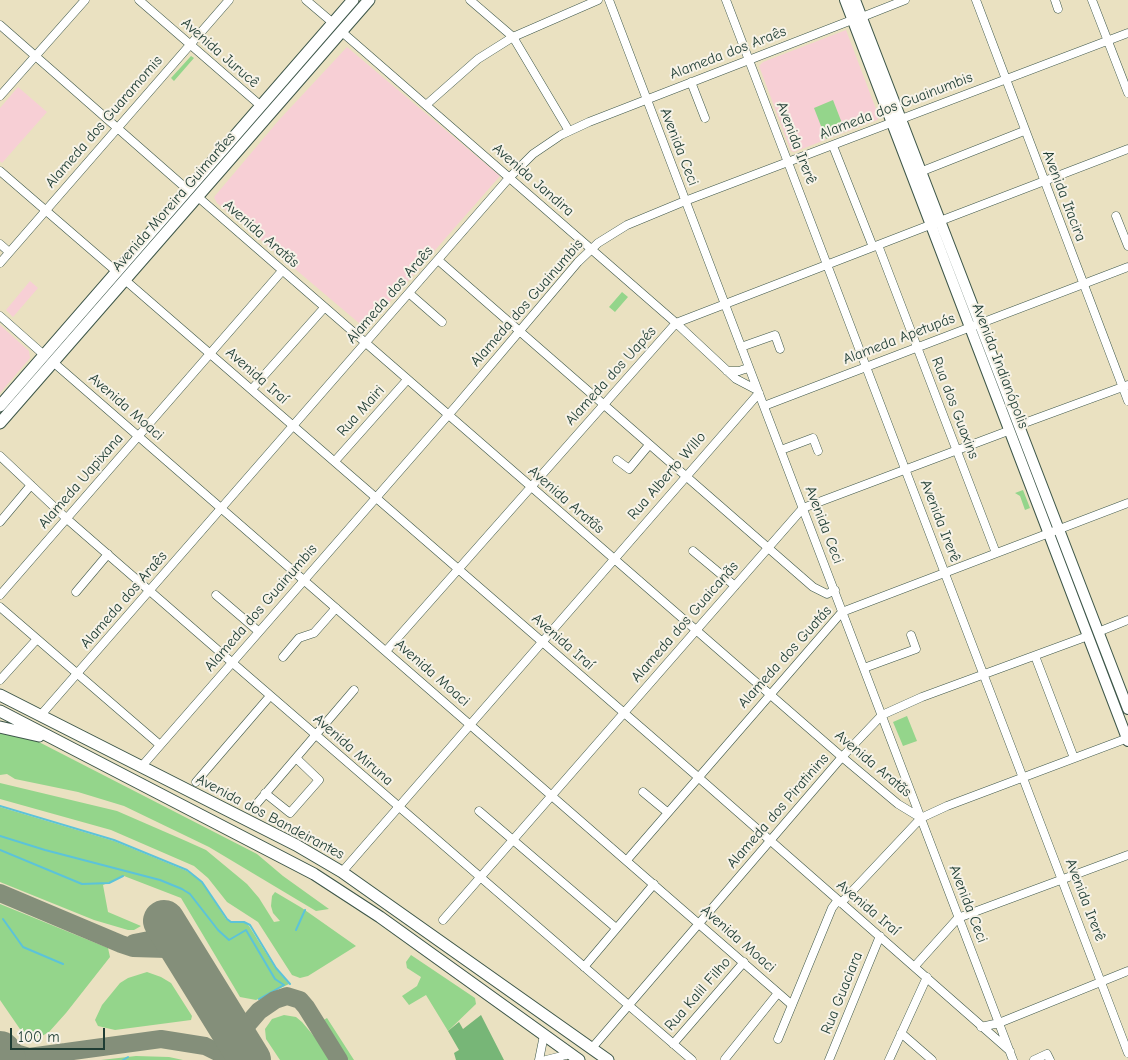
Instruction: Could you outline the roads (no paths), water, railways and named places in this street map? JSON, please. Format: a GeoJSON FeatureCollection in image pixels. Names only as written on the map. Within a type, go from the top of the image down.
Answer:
{"type":"FeatureCollection","features":[{"type":"Feature","properties":{"kind":"highway","name":"Avenida Moreira Guimarães"},"geometry":{"type":"LineString","coordinates":[[0,423],[49,359],[121,276],[188,190],[353,0]]}},
{"type":"Feature","properties":{"kind":"highway","name":"Avenida Moreira Guimarães"},"geometry":{"type":"LineString","coordinates":[[121,276],[198,198],[369,0]]}},
{"type":"Feature","properties":{"kind":"highway","name":"Avenida Moreira Guimarães"},"geometry":{"type":"LineString","coordinates":[[0,406],[49,359]]}},
{"type":"Feature","properties":{"kind":"highway","name":"Avenida dos Bandeirantes"},"geometry":{"type":"LineString","coordinates":[[0,695],[296,845],[342,872],[608,1060]]}},
{"type":"Feature","properties":{"kind":"highway","name":"Avenida dos Bandeirantes"},"geometry":{"type":"LineString","coordinates":[[0,711],[314,874],[363,906],[575,1057]]}},
{"type":"Feature","properties":{"kind":"highway"},"geometry":{"type":"LineString","coordinates":[[0,727],[51,738]]}},
{"type":"Feature","properties":{"kind":"main road","name":"Avenida Indianópolis"},"geometry":{"type":"LineString","coordinates":[[845,0],[857,18],[935,223],[981,323],[1128,709]]}},
{"type":"Feature","properties":{"kind":"main road","name":"Avenida Indianópolis"},"geometry":{"type":"LineString","coordinates":[[855,0],[857,18]]}},
{"type":"Feature","properties":{"kind":"main road","name":"Avenida Indianópolis"},"geometry":{"type":"LineString","coordinates":[[896,121],[920,172],[970,327],[1008,431],[1128,739]]}},
{"type":"Feature","properties":{"kind":"street"},"geometry":{"type":"LineString","coordinates":[[0,96],[84,0]]}},
{"type":"Feature","properties":{"kind":"street","name":"Avenida Jurucê"},"geometry":{"type":"LineString","coordinates":[[139,0],[261,106]]}},
{"type":"Feature","properties":{"kind":"street","name":"Alameda dos Guaramomis"},"geometry":{"type":"LineString","coordinates":[[0,262],[229,0]]}},
{"type":"Feature","properties":{"kind":"street"},"geometry":{"type":"LineString","coordinates":[[306,0],[333,23]]}},
{"type":"Feature","properties":{"kind":"street"},"geometry":{"type":"LineString","coordinates":[[470,0],[513,37],[569,131]]}},
{"type":"Feature","properties":{"kind":"street"},"geometry":{"type":"LineString","coordinates":[[426,105],[478,59],[513,37],[598,0]]}},
{"type":"Feature","properties":{"kind":"street","name":"Avenida Ceci"},"geometry":{"type":"LineString","coordinates":[[609,0],[748,368],[835,590],[958,918],[1014,1060]]}},
{"type":"Feature","properties":{"kind":"street","name":"Avenida Irerê"},"geometry":{"type":"LineString","coordinates":[[726,0],[868,366],[944,572],[1128,1053]]}},
{"type":"Feature","properties":{"kind":"street","name":"Alameda dos Araês"},"geometry":{"type":"LineString","coordinates":[[40,716],[510,178],[538,151],[569,131],[646,99],[906,0]]}},
{"type":"Feature","properties":{"kind":"street","name":"Avenida Itacira"},"geometry":{"type":"LineString","coordinates":[[976,0],[1024,131],[1125,386],[1128,400]]}},
{"type":"Feature","properties":{"kind":"street"},"geometry":{"type":"LineString","coordinates":[[1092,0],[1128,93]]}},
{"type":"Feature","properties":{"kind":"street"},"geometry":{"type":"LineString","coordinates":[[0,25],[188,190]]}},
{"type":"Feature","properties":{"kind":"street","name":"Avenida Jandira"},"geometry":{"type":"LineString","coordinates":[[342,32],[591,248],[742,384],[758,392]]}},
{"type":"Feature","properties":{"kind":"street","name":"Alameda dos Guainumbis"},"geometry":{"type":"LineString","coordinates":[[142,766],[521,332],[591,248],[627,225],[685,201],[1128,33]]}},
{"type":"Feature","properties":{"kind":"street"},"geometry":{"type":"LineString","coordinates":[[690,82],[705,118]]}},
{"type":"Feature","properties":{"kind":"street"},"geometry":{"type":"LineString","coordinates":[[920,172],[1024,131]]}},
{"type":"Feature","properties":{"kind":"street","name":"Rua dos Guaxins"},"geometry":{"type":"LineString","coordinates":[[833,146],[917,347],[996,553]]}},
{"type":"Feature","properties":{"kind":"street","name":"Alameda dos Uapés"},"geometry":{"type":"LineString","coordinates":[[386,651],[676,323],[1128,149]]}},
{"type":"Feature","properties":{"kind":"street","name":"Avenida Iraí"},"geometry":{"type":"LineString","coordinates":[[0,170],[839,902],[915,966],[1010,1051]]}},
{"type":"Feature","properties":{"kind":"street","name":"Avenida Aratãs"},"geometry":{"type":"LineString","coordinates":[[198,198],[842,758],[898,804],[921,818]]}},
{"type":"Feature","properties":{"kind":"street"},"geometry":{"type":"LineString","coordinates":[[1116,216],[1128,246]]}},
{"type":"Feature","properties":{"kind":"street"},"geometry":{"type":"LineString","coordinates":[[0,244],[9,252]]}},
{"type":"Feature","properties":{"kind":"street"},"geometry":{"type":"LineString","coordinates":[[438,260],[822,593],[830,594],[835,590]]}},
{"type":"Feature","properties":{"kind":"street","name":"Alameda Apetupás"},"geometry":{"type":"LineString","coordinates":[[764,406],[1128,268]]}},
{"type":"Feature","properties":{"kind":"street","name":"Alameda Uapixana"},"geometry":{"type":"LineString","coordinates":[[0,595],[282,272]]}},
{"type":"Feature","properties":{"kind":"street"},"geometry":{"type":"LineString","coordinates":[[410,294],[442,322]]}},
{"type":"Feature","properties":{"kind":"street"},"geometry":{"type":"LineString","coordinates":[[252,390],[324,308]]}},
{"type":"Feature","properties":{"kind":"street","name":"Avenida Moaci"},"geometry":{"type":"LineString","coordinates":[[0,316],[552,794],[792,1005]]}},
{"type":"Feature","properties":{"kind":"street"},"geometry":{"type":"LineString","coordinates":[[741,347],[775,335],[780,349]]}},
{"type":"Feature","properties":{"kind":"street"},"geometry":{"type":"LineString","coordinates":[[727,371],[748,368]]}},
{"type":"Feature","properties":{"kind":"street","name":"Rua Mairi"},"geometry":{"type":"LineString","coordinates":[[335,461],[407,380]]}},
{"type":"Feature","properties":{"kind":"street"},"geometry":{"type":"LineString","coordinates":[[1019,426],[1125,386]]}},
{"type":"Feature","properties":{"kind":"street","name":"Rua Alberto Willo"},"geometry":{"type":"LineString","coordinates":[[342,872],[397,806],[758,392]]}},
{"type":"Feature","properties":{"kind":"street","name":"Alameda dos Guaicanãs"},"geometry":{"type":"LineString","coordinates":[[444,920],[803,508],[1008,431]]}},
{"type":"Feature","properties":{"kind":"street"},"geometry":{"type":"LineString","coordinates":[[780,450],[813,438],[818,451]]}},
{"type":"Feature","properties":{"kind":"street"},"geometry":{"type":"LineString","coordinates":[[617,460],[629,469],[650,445]]}},
{"type":"Feature","properties":{"kind":"street","name":"Avenida Miruna"},"geometry":{"type":"LineString","coordinates":[[0,456],[67,519],[150,592],[692,1060]]}},
{"type":"Feature","properties":{"kind":"street"},"geometry":{"type":"LineString","coordinates":[[0,522],[31,485]]}},
{"type":"Feature","properties":{"kind":"street","name":"Alameda dos Guatás"},"geometry":{"type":"LineString","coordinates":[[627,860],[842,612],[1128,503]]}},
{"type":"Feature","properties":{"kind":"street"},"geometry":{"type":"LineString","coordinates":[[693,551],[735,586]]}},
{"type":"Feature","properties":{"kind":"street"},"geometry":{"type":"LineString","coordinates":[[76,592],[108,554]]}},
{"type":"Feature","properties":{"kind":"street"},"geometry":{"type":"LineString","coordinates":[[216,595],[258,631]]}},
{"type":"Feature","properties":{"kind":"street"},"geometry":{"type":"LineString","coordinates":[[0,607],[160,745]]}},
{"type":"Feature","properties":{"kind":"street"},"geometry":{"type":"LineString","coordinates":[[283,656],[300,637],[314,633],[336,608]]}},
{"type":"Feature","properties":{"kind":"street"},"geometry":{"type":"LineString","coordinates":[[1098,632],[1128,620]]}},
{"type":"Feature","properties":{"kind":"street"},"geometry":{"type":"LineString","coordinates":[[864,668],[916,649],[911,635]]}},
{"type":"Feature","properties":{"kind":"street","name":"Alameda dos Piratinins"},"geometry":{"type":"LineString","coordinates":[[592,1048],[627,1005],[842,758],[882,715],[922,697],[1088,636]]}},
{"type":"Feature","properties":{"kind":"street"},"geometry":{"type":"LineString","coordinates":[[0,680],[37,638]]}},
{"type":"Feature","properties":{"kind":"street"},"geometry":{"type":"LineString","coordinates":[[1035,656],[1074,758]]}},
{"type":"Feature","properties":{"kind":"street"},"geometry":{"type":"LineString","coordinates":[[254,806],[354,690]]}},
{"type":"Feature","properties":{"kind":"street"},"geometry":{"type":"LineString","coordinates":[[196,782],[270,696]]}},
{"type":"Feature","properties":{"kind":"street"},"geometry":{"type":"LineString","coordinates":[[778,1039],[832,908],[921,818],[1022,777],[1128,739]]}},
{"type":"Feature","properties":{"kind":"street"},"geometry":{"type":"LineString","coordinates":[[265,794],[290,813],[308,793],[319,779],[296,758]]}},
{"type":"Feature","properties":{"kind":"street"},"geometry":{"type":"LineString","coordinates":[[643,792],[667,812]]}},
{"type":"Feature","properties":{"kind":"street"},"geometry":{"type":"LineString","coordinates":[[479,812],[616,928]]}},
{"type":"Feature","properties":{"kind":"street"},"geometry":{"type":"LineString","coordinates":[[915,966],[958,918],[1128,855]]}},
{"type":"Feature","properties":{"kind":"street"},"geometry":{"type":"LineString","coordinates":[[584,966],[654,884]]}},
{"type":"Feature","properties":{"kind":"street","name":"Rua Guaciara"},"geometry":{"type":"LineString","coordinates":[[829,1060],[880,936]]}},
{"type":"Feature","properties":{"kind":"street","name":"Rua Kalil Filho"},"geometry":{"type":"LineString","coordinates":[[672,1044],[744,962]]}},
{"type":"Feature","properties":{"kind":"street"},"geometry":{"type":"LineString","coordinates":[[981,1027],[999,1024],[1128,971]]}},
{"type":"Feature","properties":{"kind":"street"},"geometry":{"type":"LineString","coordinates":[[889,1060],[927,977]]}},
{"type":"Feature","properties":{"kind":"street"},"geometry":{"type":"LineString","coordinates":[[725,1059],[778,993]]}},
{"type":"Feature","properties":{"kind":"street"},"geometry":{"type":"LineString","coordinates":[[901,1033],[932,1060]]}},
{"type":"Feature","properties":{"kind":"street"},"geometry":{"type":"LineString","coordinates":[[539,1060],[544,1034]]}},
{"type":"Feature","properties":{"kind":"street"},"geometry":{"type":"LineString","coordinates":[[1034,1060],[1048,1054],[1050,1060]]}},
{"type":"Feature","properties":{"kind":"street"},"geometry":{"type":"LineString","coordinates":[[546,1060],[575,1057]]}},
{"type":"Feature","properties":{"kind":"waterway"},"geometry":{"type":"LineString","coordinates":[[0,806],[114,840],[187,870],[202,882],[227,919],[231,922],[244,922],[250,925],[276,968],[290,984]]}},
{"type":"Feature","properties":{"kind":"waterway"},"geometry":{"type":"LineString","coordinates":[[0,836],[45,850],[160,880],[190,894],[218,930],[229,940],[246,930],[275,979],[284,985],[259,999]]}},
{"type":"Feature","properties":{"kind":"waterway"},"geometry":{"type":"LineString","coordinates":[[0,850],[82,884],[109,883],[123,876]]}},
{"type":"Feature","properties":{"kind":"waterway"},"geometry":{"type":"LineString","coordinates":[[296,930],[305,910]]}},
{"type":"Feature","properties":{"kind":"waterway"},"geometry":{"type":"LineString","coordinates":[[3,919],[23,947],[63,964]]}},
{"type":"Feature","properties":{"kind":"waterway"},"geometry":{"type":"LineString","coordinates":[[123,1060],[128,1057]]}}]}
